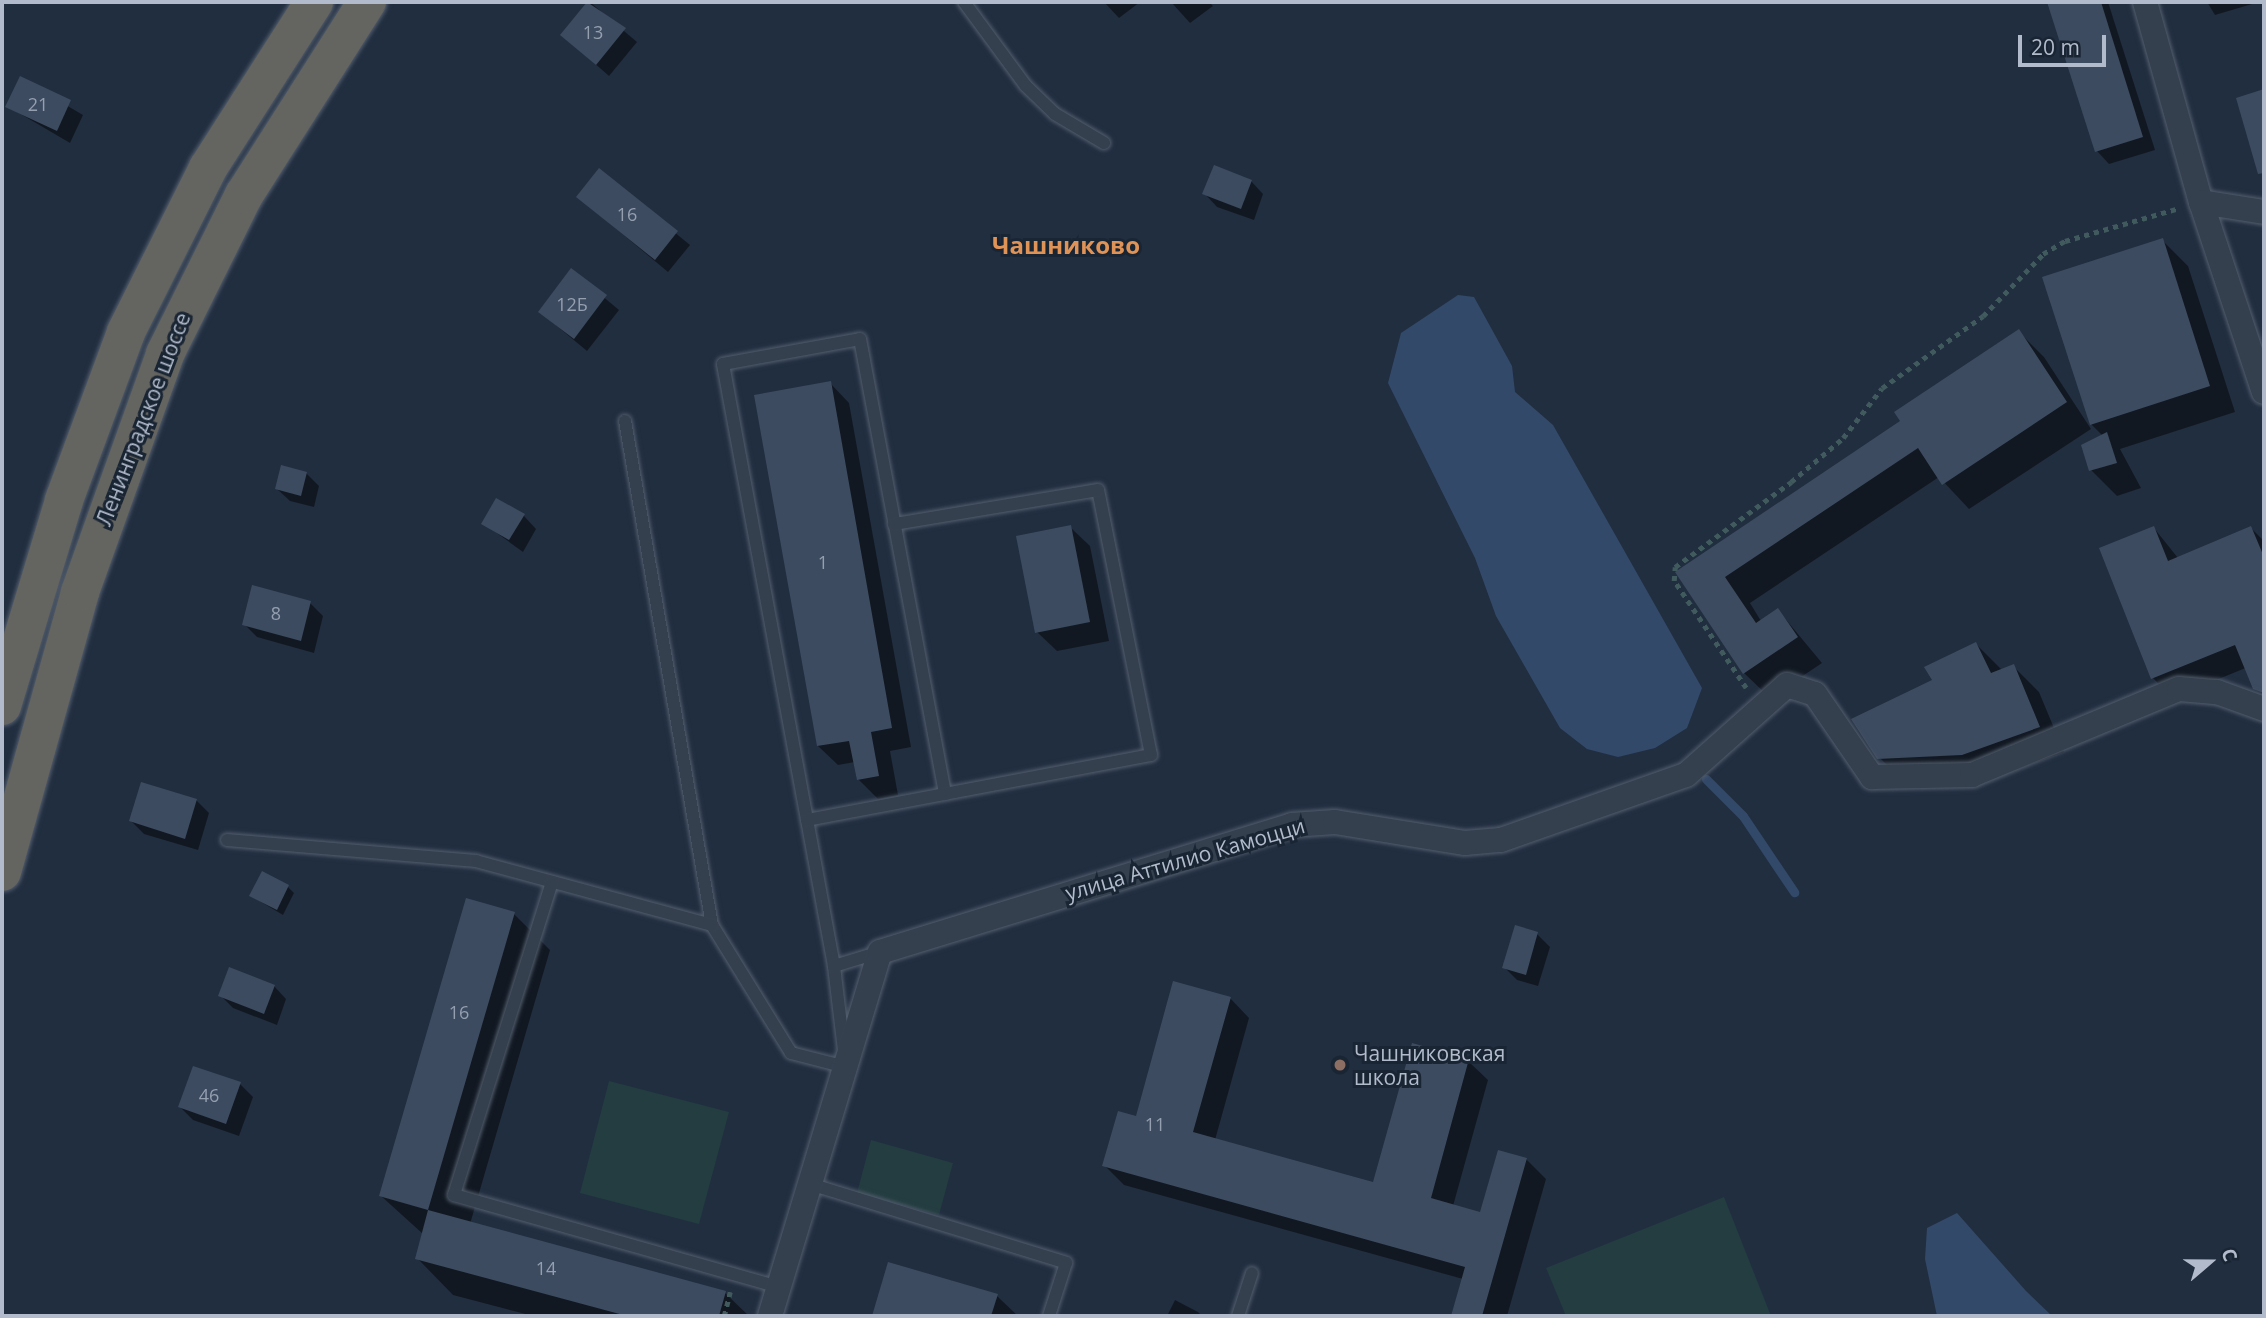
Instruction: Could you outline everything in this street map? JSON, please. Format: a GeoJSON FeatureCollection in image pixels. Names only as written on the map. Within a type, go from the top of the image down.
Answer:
{"type":"FeatureCollection","features":[{"type":"Feature","properties":{"kind":"highway","name":"Ленинградское шоссе"},"geometry":{"type":"LineString","coordinates":[[2,706],[64,500],[126,332],[215,157],[314,2]]}},
{"type":"Feature","properties":{"kind":"highway","name":"Ленинградское шоссе"},"geometry":{"type":"LineString","coordinates":[[2,872],[80,592],[165,354],[244,195],[367,2]]}},
{"type":"Feature","properties":{"kind":"street"},"geometry":{"type":"LineString","coordinates":[[2146,2],[2201,202],[2264,392]]}},
{"type":"Feature","properties":{"kind":"street"},"geometry":{"type":"LineString","coordinates":[[2201,202],[2264,212]]}},
{"type":"Feature","properties":{"kind":"street","name":"улица Аттилио Камоцци"},"geometry":{"type":"LineString","coordinates":[[880,952],[1292,825],[1335,822],[1465,843],[1502,840],[1686,775],[1783,686],[1811,690],[1871,777],[1972,775],[2168,691],[2205,689],[2264,709]]}},
{"type":"Feature","properties":{"kind":"street"},"geometry":{"type":"LineString","coordinates":[[769,1316],[880,952]]}},
{"type":"Feature","properties":{"kind":"lane"},"geometry":{"type":"LineString","coordinates":[[964,2],[1026,86],[1055,114],[1104,143]]}},
{"type":"Feature","properties":{"kind":"lane"},"geometry":{"type":"LineString","coordinates":[[625,421],[712,925],[791,1053],[846,1067],[834,966],[723,364],[860,339],[945,794]]}},
{"type":"Feature","properties":{"kind":"lane"},"geometry":{"type":"LineString","coordinates":[[807,820],[1151,755],[1098,490],[894,524]]}},
{"type":"Feature","properties":{"kind":"lane"},"geometry":{"type":"LineString","coordinates":[[227,840],[476,861],[712,925]]}},
{"type":"Feature","properties":{"kind":"lane"},"geometry":{"type":"LineString","coordinates":[[552,881],[454,1195],[779,1287]]}},
{"type":"Feature","properties":{"kind":"lane"},"geometry":{"type":"LineString","coordinates":[[834,966],[880,952]]}},
{"type":"Feature","properties":{"kind":"lane"},"geometry":{"type":"LineString","coordinates":[[810,1184],[1066,1264],[1049,1316]]}},
{"type":"Feature","properties":{"kind":"lane"},"geometry":{"type":"LineString","coordinates":[[1238,1316],[1252,1273]]}},
{"type":"Feature","properties":{"kind":"path"},"geometry":{"type":"LineString","coordinates":[[1758,707],[1674,581],[1675,568],[1802,473],[1843,438],[1882,388],[1983,316],[2043,254],[2065,241],[2201,202]]}},
{"type":"Feature","properties":{"kind":"green space"},"geometry":{"type":"Polygon","coordinates":[[[609,1081],[729,1112],[699,1224],[580,1193],[609,1081]]]}},
{"type":"Feature","properties":{"kind":"green space"},"geometry":{"type":"Polygon","coordinates":[[[871,1140],[953,1163],[939,1215],[857,1193],[871,1140]]]}},
{"type":"Feature","properties":{"kind":"green space"},"geometry":{"type":"Polygon","coordinates":[[[1724,1197],[1771,1316],[1566,1316],[1546,1268],[1724,1197]]]}},
{"type":"Feature","properties":{"kind":"water"},"geometry":{"type":"Polygon","coordinates":[[[1458,295],[1474,297],[1512,366],[1515,392],[1553,425],[1702,688],[1687,728],[1655,748],[1618,757],[1587,749],[1560,728],[1496,616],[1475,558],[1388,383],[1401,333],[1458,295]]]}},
{"type":"Feature","properties":{"kind":"water"},"geometry":{"type":"Polygon","coordinates":[[[1957,1213],[2026,1291],[2052,1316],[1937,1316],[1925,1259],[1927,1228],[1957,1213]]]}},
{"type":"Feature","properties":{"kind":"building"},"geometry":{"type":"Polygon","coordinates":[[[587,2],[626,28],[596,65],[560,35],[587,2]]]}},
{"type":"Feature","properties":{"kind":"building"},"geometry":{"type":"Polygon","coordinates":[[[2047,2],[2101,2],[2143,137],[2095,152],[2047,2]]]}},
{"type":"Feature","properties":{"kind":"building"},"geometry":{"type":"Polygon","coordinates":[[[20,76],[71,100],[57,131],[5,107],[20,76]]]}},
{"type":"Feature","properties":{"kind":"building"},"geometry":{"type":"Polygon","coordinates":[[[2264,89],[2264,173],[2258,174],[2236,98],[2264,89]]]}},
{"type":"Feature","properties":{"kind":"building"},"geometry":{"type":"Polygon","coordinates":[[[1214,165],[1252,180],[1241,209],[1202,194],[1214,165]]]}},
{"type":"Feature","properties":{"kind":"building"},"geometry":{"type":"Polygon","coordinates":[[[599,168],[678,231],[655,260],[576,197],[599,168]]]}},
{"type":"Feature","properties":{"kind":"building"},"geometry":{"type":"Polygon","coordinates":[[[2163,238],[2210,386],[2090,425],[2042,277],[2163,238]]]}},
{"type":"Feature","properties":{"kind":"building"},"geometry":{"type":"Polygon","coordinates":[[[571,268],[607,295],[574,339],[538,312],[571,268]]]}},
{"type":"Feature","properties":{"kind":"building"},"geometry":{"type":"Polygon","coordinates":[[[2019,329],[2067,402],[1942,485],[1918,448],[1725,577],[1756,623],[1778,608],[1798,637],[1743,674],[1675,572],[1900,421],[1894,412],[2019,329]]]}},
{"type":"Feature","properties":{"kind":"building"},"geometry":{"type":"Polygon","coordinates":[[[831,381],[892,728],[871,732],[879,776],[857,780],[849,741],[817,746],[754,395],[831,381]]]}},
{"type":"Feature","properties":{"kind":"building"},"geometry":{"type":"Polygon","coordinates":[[[2107,432],[2117,463],[2089,471],[2081,445],[2107,432]]]}},
{"type":"Feature","properties":{"kind":"building"},"geometry":{"type":"Polygon","coordinates":[[[281,465],[307,472],[301,496],[275,489],[281,465]]]}},
{"type":"Feature","properties":{"kind":"building"},"geometry":{"type":"Polygon","coordinates":[[[496,498],[525,514],[509,540],[481,524],[496,498]]]}},
{"type":"Feature","properties":{"kind":"building"},"geometry":{"type":"Polygon","coordinates":[[[1071,525],[1090,622],[1035,633],[1016,536],[1071,525]]]}},
{"type":"Feature","properties":{"kind":"building"},"geometry":{"type":"Polygon","coordinates":[[[2154,526],[2168,561],[2251,526],[2264,557],[2264,693],[2253,689],[2235,645],[2151,679],[2099,548],[2154,526]]]}},
{"type":"Feature","properties":{"kind":"building"},"geometry":{"type":"Polygon","coordinates":[[[252,585],[311,601],[301,641],[242,625],[252,585]]]}},
{"type":"Feature","properties":{"kind":"building"},"geometry":{"type":"Polygon","coordinates":[[[1976,642],[1991,673],[2014,664],[2040,727],[1962,755],[1877,759],[1851,719],[1932,680],[1924,667],[1976,642]]]}},
{"type":"Feature","properties":{"kind":"building"},"geometry":{"type":"Polygon","coordinates":[[[141,782],[197,799],[185,839],[129,821],[141,782]]]}},
{"type":"Feature","properties":{"kind":"building"},"geometry":{"type":"Polygon","coordinates":[[[262,871],[289,885],[277,910],[249,896],[262,871]]]}},
{"type":"Feature","properties":{"kind":"building"},"geometry":{"type":"Polygon","coordinates":[[[466,898],[515,912],[428,1210],[379,1196],[466,898]]]}},
{"type":"Feature","properties":{"kind":"building"},"geometry":{"type":"Polygon","coordinates":[[[1515,925],[1538,932],[1526,975],[1502,968],[1515,925]]]}},
{"type":"Feature","properties":{"kind":"building"},"geometry":{"type":"Polygon","coordinates":[[[229,967],[275,985],[264,1014],[218,996],[229,967]]]}},
{"type":"Feature","properties":{"kind":"building"},"geometry":{"type":"Polygon","coordinates":[[[1173,981],[1231,997],[1193,1132],[1373,1182],[1412,1043],[1469,1059],[1431,1198],[1480,1212],[1498,1150],[1527,1158],[1482,1316],[1451,1316],[1465,1267],[1102,1166],[1118,1111],[1136,1116],[1173,981]]]}},
{"type":"Feature","properties":{"kind":"building"},"geometry":{"type":"Polygon","coordinates":[[[193,1066],[241,1082],[226,1124],[178,1107],[193,1066]]]}},
{"type":"Feature","properties":{"kind":"building"},"geometry":{"type":"Polygon","coordinates":[[[428,1210],[726,1291],[719,1316],[627,1316],[415,1259],[428,1210]]]}},
{"type":"Feature","properties":{"kind":"building"},"geometry":{"type":"Polygon","coordinates":[[[888,1262],[998,1294],[991,1316],[872,1316],[888,1262]]]}},
{"type":"Feature","properties":{"kind":"waterway"},"geometry":{"type":"LineString","coordinates":[[1706,779],[1743,816],[1794,892]]}},
{"type":"Feature","properties":{"kind":"place","name":"Чашниковская школа"},"geometry":{"type":"Point","coordinates":[1340,1065]}},
{"type":"Feature","properties":{"kind":"district","name":"Чашниково"},"geometry":{"type":"Point","coordinates":[1066,245]}}]}
